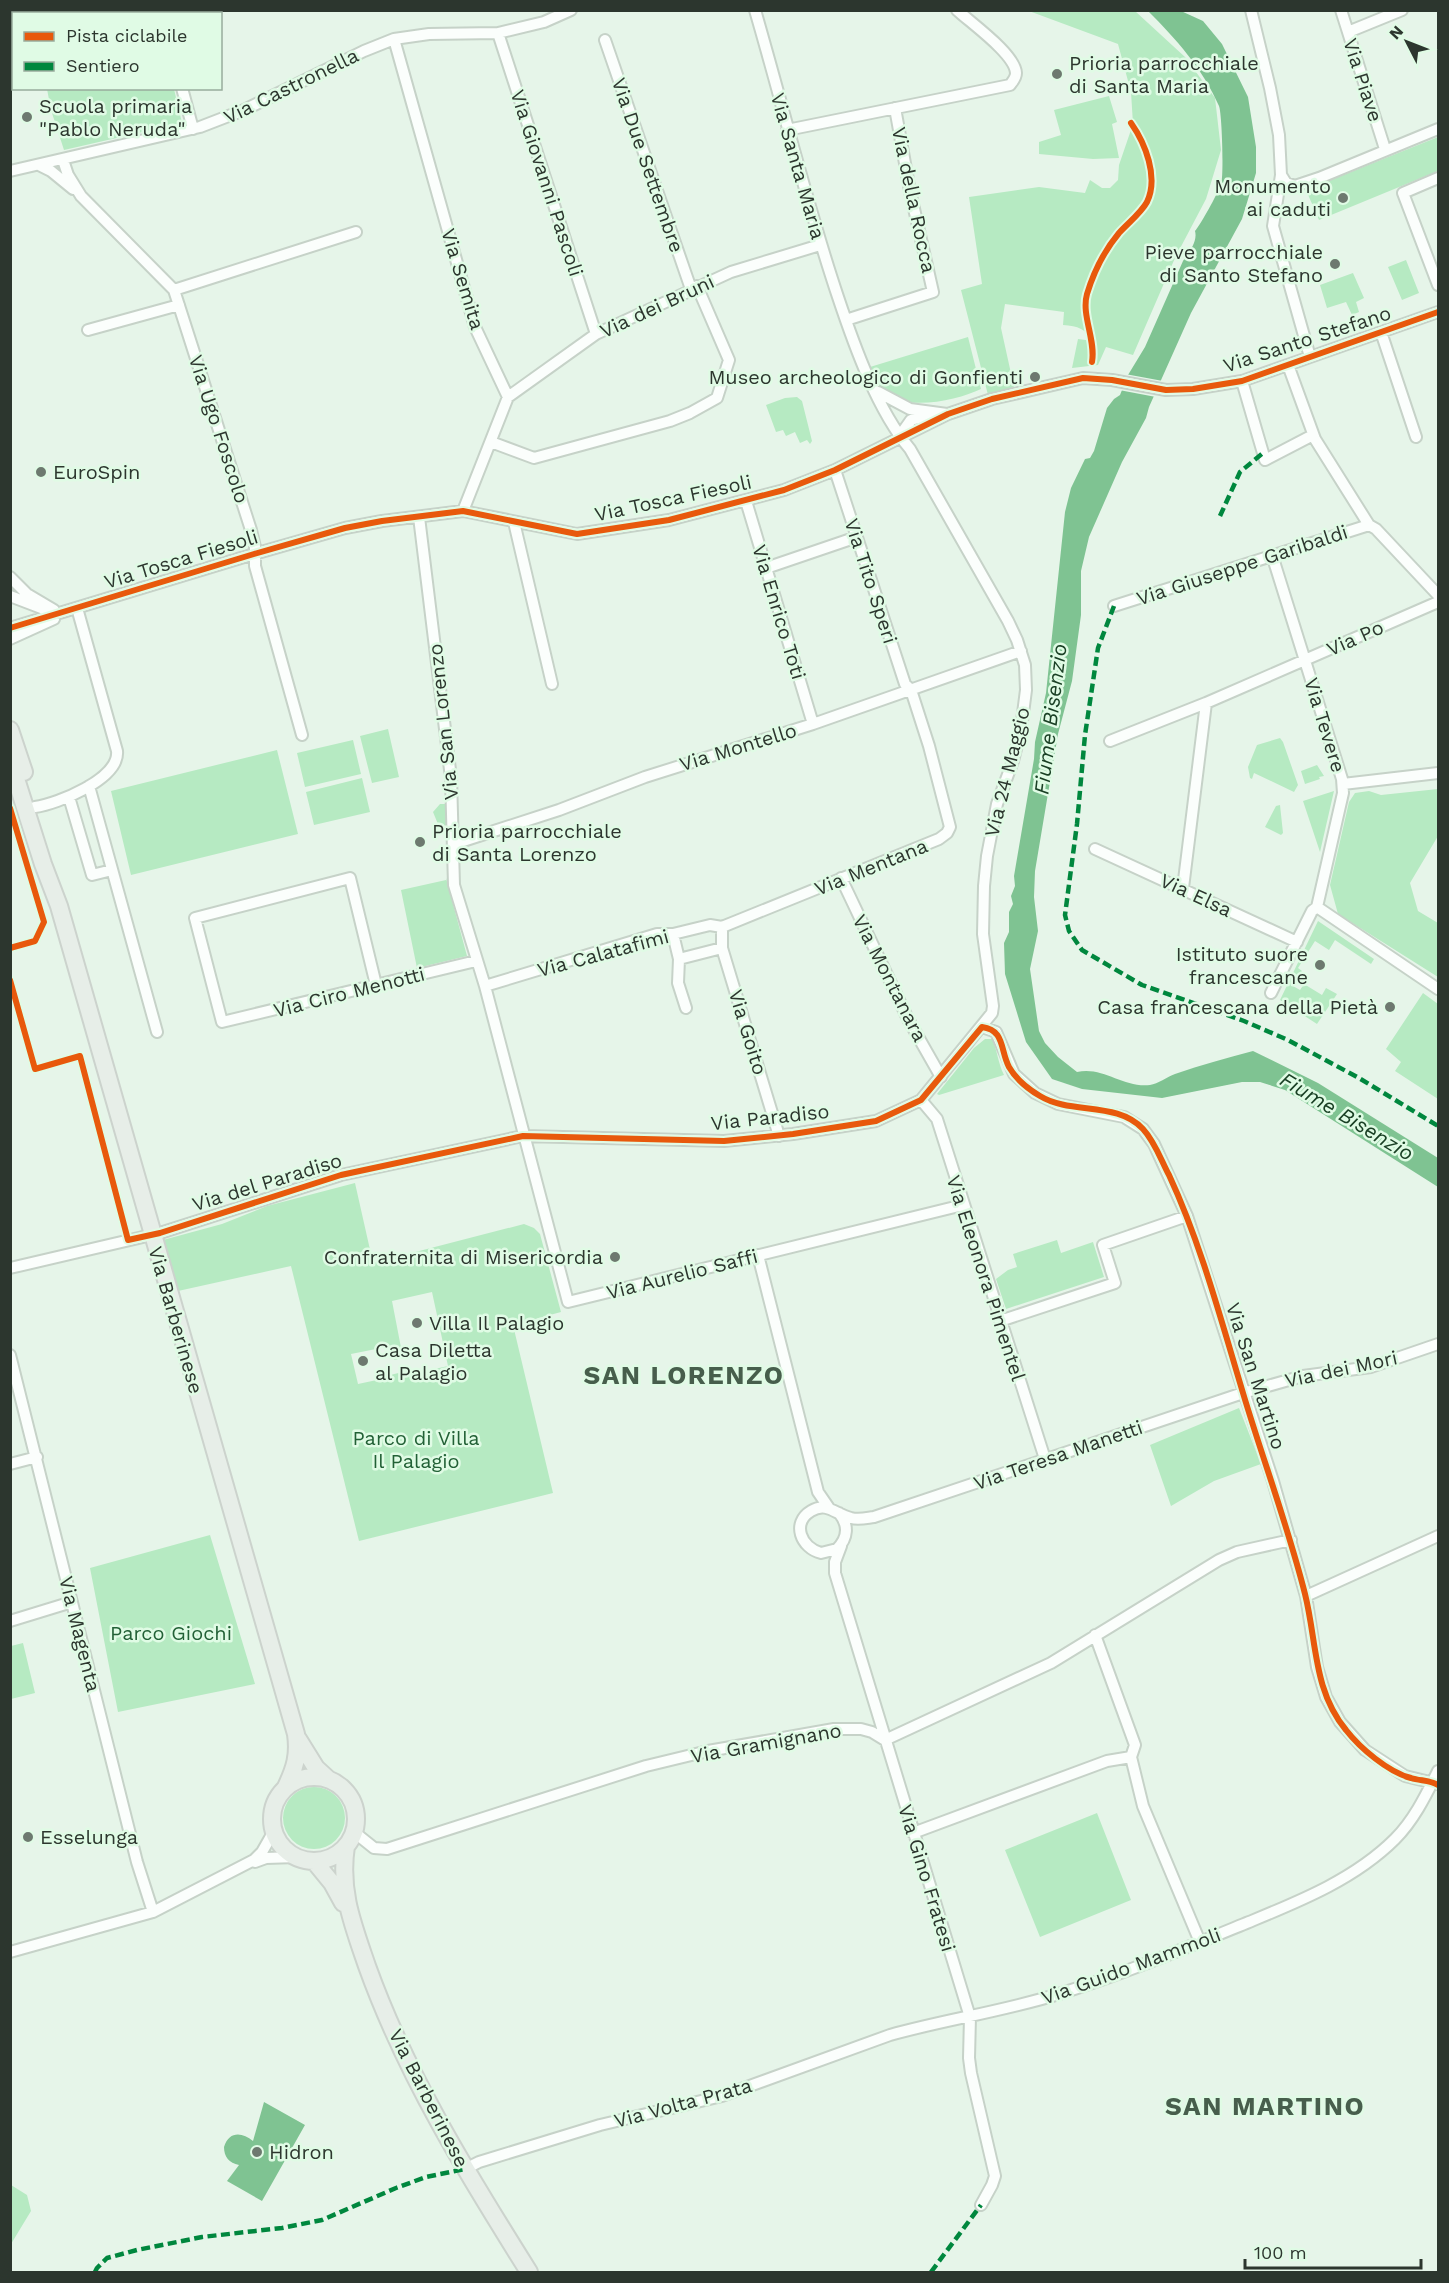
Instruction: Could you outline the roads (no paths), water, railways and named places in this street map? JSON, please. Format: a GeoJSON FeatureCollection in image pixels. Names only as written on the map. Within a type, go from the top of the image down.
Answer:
{"type":"FeatureCollection","features":[{"type":"Feature","properties":{"kind":"main road","name":"Via Barberinese"},"geometry":{"type":"LineString","coordinates":[[10,730],[35,807],[59,906],[296,1734],[297,1762],[286,1787],[274,1804],[272,1818],[274,1831]]}},
{"type":"Feature","properties":{"kind":"main road","name":"Via Barberinese"},"geometry":{"type":"LineString","coordinates":[[10,760],[43,864],[59,906]]}},
{"type":"Feature","properties":{"kind":"main road","name":"Via Barberinese"},"geometry":{"type":"LineString","coordinates":[[296,1734],[309,1757],[328,1779],[342,1787],[352,1800],[356,1816],[343,1873],[349,1914]]}},
{"type":"Feature","properties":{"kind":"main road"},"geometry":{"type":"LineString","coordinates":[[286,1787],[297,1780],[309,1777],[328,1779]]}},
{"type":"Feature","properties":{"kind":"main road"},"geometry":{"type":"LineString","coordinates":[[274,1831],[282,1846],[296,1857],[314,1861],[333,1856],[350,1839]]}},
{"type":"Feature","properties":{"kind":"main road","name":"Via Barberinese"},"geometry":{"type":"LineString","coordinates":[[314,1861],[332,1883],[349,1914],[378,1996],[395,2035],[465,2169],[529,2272]]}},
{"type":"Feature","properties":{"kind":"street"},"geometry":{"type":"LineString","coordinates":[[540,10],[544,22]]}},
{"type":"Feature","properties":{"kind":"street","name":"Via Castronella"},"geometry":{"type":"LineString","coordinates":[[10,171],[193,129],[233,115],[364,51],[394,39],[429,34],[498,33],[544,22],[571,10]]}},
{"type":"Feature","properties":{"kind":"street","name":"Via Santa Maria"},"geometry":{"type":"LineString","coordinates":[[755,10],[820,245],[846,320],[875,391]]}},
{"type":"Feature","properties":{"kind":"street"},"geometry":{"type":"LineString","coordinates":[[787,130],[1010,86],[1015,76],[1015,67],[1010,59],[957,10]]}},
{"type":"Feature","properties":{"kind":"street"},"geometry":{"type":"LineString","coordinates":[[1251,10],[1279,135],[1281,175],[1273,226],[1281,261],[1310,357]]}},
{"type":"Feature","properties":{"kind":"street","name":"Via Piave"},"geometry":{"type":"LineString","coordinates":[[1341,10],[1385,149]]}},
{"type":"Feature","properties":{"kind":"street"},"geometry":{"type":"LineString","coordinates":[[1348,32],[1402,10]]}},
{"type":"Feature","properties":{"kind":"street","name":"Via Giovanni Pascoli"},"geometry":{"type":"LineString","coordinates":[[498,33],[596,334]]}},
{"type":"Feature","properties":{"kind":"street","name":"Via Semita"},"geometry":{"type":"LineString","coordinates":[[394,39],[476,327],[508,397]]}},
{"type":"Feature","properties":{"kind":"street","name":"Via Due Settembre"},"geometry":{"type":"LineString","coordinates":[[491,441],[534,458],[670,421],[717,398],[729,360],[694,288],[605,40]]}},
{"type":"Feature","properties":{"kind":"street"},"geometry":{"type":"LineString","coordinates":[[183,90],[193,129]]}},
{"type":"Feature","properties":{"kind":"street","name":"Via della Rocca"},"geometry":{"type":"LineString","coordinates":[[846,320],[933,292],[910,191],[895,108]]}},
{"type":"Feature","properties":{"kind":"street"},"geometry":{"type":"LineString","coordinates":[[1281,175],[1286,183],[1295,186],[1438,129]]}},
{"type":"Feature","properties":{"kind":"street","name":"Via Ugo Foscolo"},"geometry":{"type":"LineString","coordinates":[[63,160],[68,175],[81,196]]}},
{"type":"Feature","properties":{"kind":"street","name":"Via Ugo Foscolo"},"geometry":{"type":"LineString","coordinates":[[39,165],[51,171],[81,196],[174,290],[251,530],[254,554]]}},
{"type":"Feature","properties":{"kind":"street"},"geometry":{"type":"LineString","coordinates":[[1438,178],[1403,193],[1438,285]]}},
{"type":"Feature","properties":{"kind":"street"},"geometry":{"type":"LineString","coordinates":[[174,290],[356,232]]}},
{"type":"Feature","properties":{"kind":"street","name":"Via dei Bruni"},"geometry":{"type":"LineString","coordinates":[[508,397],[596,334],[731,272],[820,245]]}},
{"type":"Feature","properties":{"kind":"street"},"geometry":{"type":"LineString","coordinates":[[88,330],[179,305]]}},
{"type":"Feature","properties":{"kind":"street","name":"Via Santo Stefano"},"geometry":{"type":"LineString","coordinates":[[948,414],[984,402],[1083,378],[1112,380],[1167,390],[1193,389],[1242,381],[1438,312]]}},
{"type":"Feature","properties":{"kind":"street"},"geometry":{"type":"LineString","coordinates":[[1381,332],[1416,437]]}},
{"type":"Feature","properties":{"kind":"street"},"geometry":{"type":"LineString","coordinates":[[1288,365],[1314,437],[1369,525],[1438,595]]}},
{"type":"Feature","properties":{"kind":"street"},"geometry":{"type":"LineString","coordinates":[[1242,381],[1265,460],[1314,437]]}},
{"type":"Feature","properties":{"kind":"street"},"geometry":{"type":"LineString","coordinates":[[875,391],[910,409],[948,414]]}},
{"type":"Feature","properties":{"kind":"street","name":"Via 24 Maggio"},"geometry":{"type":"LineString","coordinates":[[875,391],[899,437],[916,459],[1008,621],[1021,651],[1026,677],[1021,729],[1013,761],[997,804],[987,856],[982,913],[993,1009],[982,1027]]}},
{"type":"Feature","properties":{"kind":"street"},"geometry":{"type":"LineString","coordinates":[[463,511],[508,397]]}},
{"type":"Feature","properties":{"kind":"street","name":"Via Tosca Fiesoli"},"geometry":{"type":"LineString","coordinates":[[10,628],[58,611],[77,608],[345,528],[463,511],[570,534],[583,534],[669,520],[784,490],[835,470],[899,437],[907,424],[915,418],[948,414]]}},
{"type":"Feature","properties":{"kind":"street","name":"Via Tito Speri"},"geometry":{"type":"LineString","coordinates":[[835,470],[897,663],[905,684],[911,690]]}},
{"type":"Feature","properties":{"kind":"street","name":"Via Enrico Toti"},"geometry":{"type":"LineString","coordinates":[[746,501],[813,724]]}},
{"type":"Feature","properties":{"kind":"street","name":"Via San Lorenzo"},"geometry":{"type":"LineString","coordinates":[[419,517],[451,778],[454,885],[485,986],[523,1136]]}},
{"type":"Feature","properties":{"kind":"street"},"geometry":{"type":"LineString","coordinates":[[514,522],[552,684]]}},
{"type":"Feature","properties":{"kind":"street","name":"Via Giuseppe Garibaldi"},"geometry":{"type":"LineString","coordinates":[[1114,606],[1369,525]]}},
{"type":"Feature","properties":{"kind":"street"},"geometry":{"type":"LineString","coordinates":[[766,568],[857,537]]}},
{"type":"Feature","properties":{"kind":"street","name":"Via Tosca Fiesoli"},"geometry":{"type":"LineString","coordinates":[[254,554],[255,566],[302,735]]}},
{"type":"Feature","properties":{"kind":"street","name":"Via Tevere"},"geometry":{"type":"LineString","coordinates":[[1271,993],[1312,911],[1317,907],[1343,793],[1343,784],[1272,555]]}},
{"type":"Feature","properties":{"kind":"street"},"geometry":{"type":"LineString","coordinates":[[10,577],[27,594],[58,611]]}},
{"type":"Feature","properties":{"kind":"street","name":"Via Tosca Fiesoli"},"geometry":{"type":"LineString","coordinates":[[10,596],[36,607],[58,611]]}},
{"type":"Feature","properties":{"kind":"street","name":"Via Po"},"geometry":{"type":"LineString","coordinates":[[1110,741],[1206,703],[1438,602]]}},
{"type":"Feature","properties":{"kind":"street"},"geometry":{"type":"LineString","coordinates":[[35,807],[69,797],[89,786],[114,767],[118,757],[77,608]]}},
{"type":"Feature","properties":{"kind":"street","name":"Via Tosca Fiesoli"},"geometry":{"type":"LineString","coordinates":[[10,639],[45,624],[58,611]]}},
{"type":"Feature","properties":{"kind":"street","name":"Via Montello"},"geometry":{"type":"LineString","coordinates":[[454,844],[559,810],[645,777],[813,724],[1021,651]]}},
{"type":"Feature","properties":{"kind":"street","name":"Via Mentana"},"geometry":{"type":"LineString","coordinates":[[722,927],[939,839],[949,830],[950,824],[911,690]]}},
{"type":"Feature","properties":{"kind":"street"},"geometry":{"type":"LineString","coordinates":[[1183,888],[1206,703]]}},
{"type":"Feature","properties":{"kind":"street"},"geometry":{"type":"LineString","coordinates":[[1343,784],[1438,773]]}},
{"type":"Feature","properties":{"kind":"street"},"geometry":{"type":"LineString","coordinates":[[89,786],[157,1032]]}},
{"type":"Feature","properties":{"kind":"street"},"geometry":{"type":"LineString","coordinates":[[69,797],[92,875],[112,870]]}},
{"type":"Feature","properties":{"kind":"street","name":"Via Elsa"},"geometry":{"type":"LineString","coordinates":[[1095,849],[1297,942]]}},
{"type":"Feature","properties":{"kind":"street","name":"Via Ciro Menotti"},"geometry":{"type":"LineString","coordinates":[[376,985],[350,878],[195,918],[222,1023],[476,961]]}},
{"type":"Feature","properties":{"kind":"street","name":"Via Montanara"},"geometry":{"type":"LineString","coordinates":[[841,878],[899,1001],[941,1077]]}},
{"type":"Feature","properties":{"kind":"street"},"geometry":{"type":"LineString","coordinates":[[1317,907],[1438,989]]}},
{"type":"Feature","properties":{"kind":"street","name":"Via Calatafimi"},"geometry":{"type":"LineString","coordinates":[[485,986],[657,934],[673,934],[710,925],[722,927]]}},
{"type":"Feature","properties":{"kind":"street","name":"Via Goito"},"geometry":{"type":"LineString","coordinates":[[722,927],[722,948],[779,1136]]}},
{"type":"Feature","properties":{"kind":"street"},"geometry":{"type":"LineString","coordinates":[[673,934],[679,959],[678,983],[686,1008]]}},
{"type":"Feature","properties":{"kind":"street"},"geometry":{"type":"LineString","coordinates":[[679,959],[722,948]]}},
{"type":"Feature","properties":{"kind":"street","name":"Via Paradiso"},"geometry":{"type":"LineString","coordinates":[[523,1136],[724,1141],[779,1136],[876,1121],[921,1100],[982,1027]]}},
{"type":"Feature","properties":{"kind":"street","name":"Via San Martino"},"geometry":{"type":"LineString","coordinates":[[982,1027],[996,1032],[1014,1074],[1035,1093],[1058,1104],[1117,1114],[1136,1123],[1154,1144],[1187,1216],[1291,1540],[1306,1596],[1317,1667],[1326,1697],[1346,1731],[1365,1750],[1397,1772],[1436,1783]]}},
{"type":"Feature","properties":{"kind":"street","name":"Via Eleonora Pimentel"},"geometry":{"type":"LineString","coordinates":[[921,1100],[937,1119],[1045,1460]]}},
{"type":"Feature","properties":{"kind":"street","name":"Via del Paradiso"},"geometry":{"type":"LineString","coordinates":[[10,1268],[152,1236],[341,1175],[523,1136]]}},
{"type":"Feature","properties":{"kind":"street","name":"Via Aurelio Saffi"},"geometry":{"type":"LineString","coordinates":[[523,1136],[568,1302],[963,1205]]}},
{"type":"Feature","properties":{"kind":"street"},"geometry":{"type":"LineString","coordinates":[[1000,1321],[1115,1283],[1103,1245],[1187,1216]]}},
{"type":"Feature","properties":{"kind":"street"},"geometry":{"type":"LineString","coordinates":[[758,1255],[818,1492],[846,1528],[835,1562],[835,1573]]}},
{"type":"Feature","properties":{"kind":"street","name":"Via dei Mori"},"geometry":{"type":"LineString","coordinates":[[1243,1393],[1303,1376],[1371,1367],[1438,1344]]}},
{"type":"Feature","properties":{"kind":"street","name":"Via Magenta"},"geometry":{"type":"LineString","coordinates":[[10,1355],[137,1862],[153,1912]]}},
{"type":"Feature","properties":{"kind":"street","name":"Via Teresa Manetti"},"geometry":{"type":"LineString","coordinates":[[815,1552],[832,1552],[854,1527],[874,1517],[1243,1393]]}},
{"type":"Feature","properties":{"kind":"street"},"geometry":{"type":"LineString","coordinates":[[10,1464],[37,1456]]}},
{"type":"Feature","properties":{"kind":"street"},"geometry":{"type":"LineString","coordinates":[[818,1492],[812,1510],[804,1518],[800,1529],[806,1545],[835,1573]]}},
{"type":"Feature","properties":{"kind":"street","name":"Via Teresa Manetti"},"geometry":{"type":"LineString","coordinates":[[812,1510],[834,1510],[856,1519],[874,1517]]}},
{"type":"Feature","properties":{"kind":"street"},"geometry":{"type":"LineString","coordinates":[[1306,1596],[1438,1536]]}},
{"type":"Feature","properties":{"kind":"street"},"geometry":{"type":"LineString","coordinates":[[885,1740],[1051,1663],[1219,1560],[1238,1552],[1291,1540]]}},
{"type":"Feature","properties":{"kind":"street","name":"Via Gino Fratesi"},"geometry":{"type":"LineString","coordinates":[[835,1573],[970,2017]]}},
{"type":"Feature","properties":{"kind":"street"},"geometry":{"type":"LineString","coordinates":[[10,1621],[72,1602]]}},
{"type":"Feature","properties":{"kind":"street"},"geometry":{"type":"LineString","coordinates":[[1095,1635],[1135,1745],[1131,1757],[1143,1806],[1200,1942]]}},
{"type":"Feature","properties":{"kind":"street","name":"Via Gramignano"},"geometry":{"type":"LineString","coordinates":[[350,1839],[374,1848],[387,1849],[646,1766],[708,1751],[834,1729],[861,1729],[872,1732],[885,1740]]}},
{"type":"Feature","properties":{"kind":"street"},"geometry":{"type":"LineString","coordinates":[[913,1833],[1107,1761],[1131,1757]]}},
{"type":"Feature","properties":{"kind":"street","name":"Via Guido Mammoli"},"geometry":{"type":"LineString","coordinates":[[970,2017],[1062,1993],[1200,1942],[1283,1908],[1332,1884],[1395,1839],[1407,1826],[1436,1783],[1438,1771]]}},
{"type":"Feature","properties":{"kind":"street"},"geometry":{"type":"LineString","coordinates":[[1412,1778],[1424,1800]]}},
{"type":"Feature","properties":{"kind":"street"},"geometry":{"type":"LineString","coordinates":[[243,1867],[262,1852],[274,1831]]}},
{"type":"Feature","properties":{"kind":"street"},"geometry":{"type":"LineString","coordinates":[[10,1952],[153,1912],[266,1858],[296,1857]]}},
{"type":"Feature","properties":{"kind":"street"},"geometry":{"type":"LineString","coordinates":[[970,2017],[971,2073],[995,2175],[981,2205]]}},
{"type":"Feature","properties":{"kind":"street","name":"Via Volta Prata"},"geometry":{"type":"LineString","coordinates":[[465,2169],[479,2162],[600,2125],[722,2096],[890,2035],[970,2017]]}},
{"type":"Feature","properties":{"kind":"water","name":"Fiume Bisenzio"},"geometry":{"type":"Polygon","coordinates":[[[1148,11],[1181,11],[1203,21],[1222,44],[1248,97],[1256,147],[1256,173],[1242,219],[1191,313],[1146,418],[1122,462],[1089,537],[1081,571],[1081,615],[1072,681],[1058,734],[1035,871],[1034,897],[1038,931],[1030,969],[1039,1031],[1045,1043],[1077,1072],[1096,1072],[1140,1085],[1150,1085],[1172,1075],[1253,1051],[1318,1083],[1438,1158],[1438,1187],[1285,1090],[1260,1082],[1242,1082],[1162,1098],[1082,1089],[1052,1079],[1026,1042],[1005,974],[1004,943],[1009,932],[1009,912],[1013,904],[1011,896],[1015,886],[1014,876],[1035,742],[1046,693],[1065,512],[1071,488],[1085,459],[1090,458],[1094,451],[1107,408],[1120,395],[1128,375],[1145,347],[1183,261],[1194,243],[1195,231],[1222,179],[1220,111],[1213,92],[1188,55],[1148,11]]]}},
{"type":"Feature","properties":{"kind":"water","name":"Hidron"},"geometry":{"type":"Polygon","coordinates":[[[264,2102],[305,2125],[262,2201],[227,2181],[239,2165],[228,2159],[224,2147],[229,2138],[236,2135],[245,2136],[253,2141],[264,2102]]]}},
{"type":"Feature","properties":{"kind":"place","name":"Prioria parrocchiale di Santa Maria"},"geometry":{"type":"Point","coordinates":[1057,74]}},
{"type":"Feature","properties":{"kind":"place","name":"Scuola primaria \"Pablo Neruda\""},"geometry":{"type":"Point","coordinates":[27,117]}},
{"type":"Feature","properties":{"kind":"place","name":"Monumento ai caduti"},"geometry":{"type":"Point","coordinates":[1343,198]}},
{"type":"Feature","properties":{"kind":"place","name":"Pieve parrocchiale di Santo Stefano"},"geometry":{"type":"Point","coordinates":[1335,264]}},
{"type":"Feature","properties":{"kind":"place","name":"Museo archeologico di Gonfienti"},"geometry":{"type":"Point","coordinates":[1035,377]}},
{"type":"Feature","properties":{"kind":"place","name":"EuroSpin"},"geometry":{"type":"Point","coordinates":[41,472]}},
{"type":"Feature","properties":{"kind":"place","name":"Prioria parrocchiale di Santa Lorenzo"},"geometry":{"type":"Point","coordinates":[420,842]}},
{"type":"Feature","properties":{"kind":"place","name":"Istituto suore francescane"},"geometry":{"type":"Point","coordinates":[1320,965]}},
{"type":"Feature","properties":{"kind":"place","name":"Casa francescana della Pietà"},"geometry":{"type":"Point","coordinates":[1390,1007]}},
{"type":"Feature","properties":{"kind":"place","name":"Confraternita di Misericordia"},"geometry":{"type":"Point","coordinates":[615,1257]}},
{"type":"Feature","properties":{"kind":"place","name":"Villa Il Palagio"},"geometry":{"type":"Point","coordinates":[417,1323]}},
{"type":"Feature","properties":{"kind":"place","name":"Casa Diletta al Palagio"},"geometry":{"type":"Point","coordinates":[363,1361]}},
{"type":"Feature","properties":{"kind":"place","name":"Esselunga"},"geometry":{"type":"Point","coordinates":[28,1837]}},
{"type":"Feature","properties":{"kind":"place","name":"Hidron"},"geometry":{"type":"Point","coordinates":[257,2152]}},
{"type":"Feature","properties":{"kind":"district","name":"SAN LORENZO"},"geometry":{"type":"Point","coordinates":[684,1375]}},
{"type":"Feature","properties":{"kind":"district","name":"SAN MARTINO"},"geometry":{"type":"Point","coordinates":[1265,2106]}},
{"type":"Feature","properties":{"kind":"park label","name":"Parco di Villa Il Palagio"},"geometry":{"type":"Point","coordinates":[416,1450]}},
{"type":"Feature","properties":{"kind":"park label","name":"Parco Giochi"},"geometry":{"type":"Point","coordinates":[171,1633]}}]}
